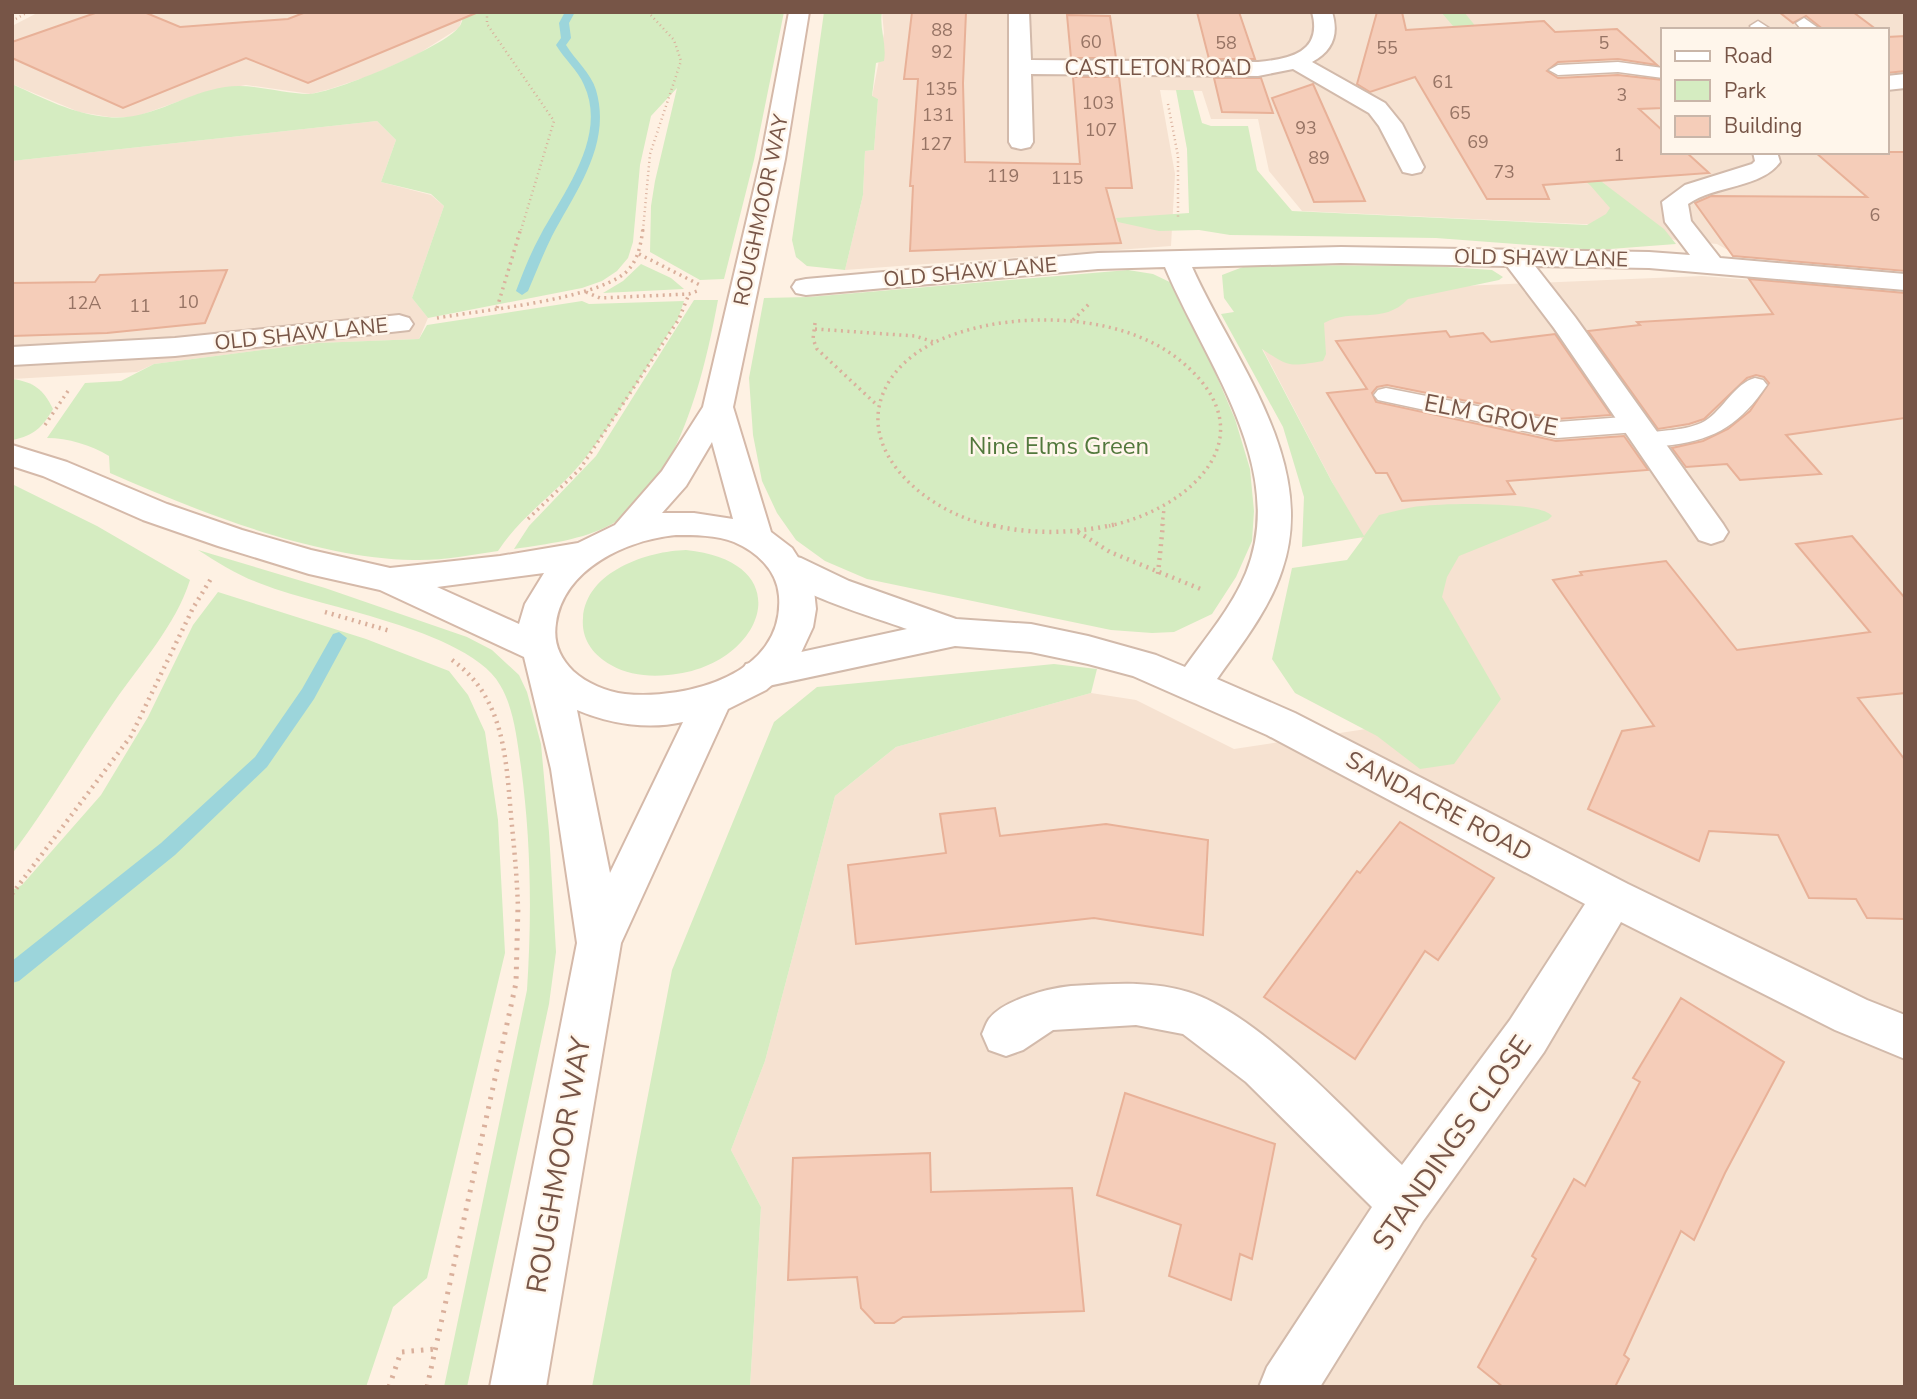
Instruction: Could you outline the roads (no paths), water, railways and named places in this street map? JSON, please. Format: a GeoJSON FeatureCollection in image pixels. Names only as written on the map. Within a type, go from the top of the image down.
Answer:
{"type":"FeatureCollection","features":[{"type":"Feature","properties":{"kind":"street","name":"ROUGHMOOR WAY"},"geometry":{"type":"LineString","coordinates":[[626,534],[674,478],[718,407],[773,159],[800,12]]}},
{"type":"Feature","properties":{"kind":"street"},"geometry":{"type":"LineString","coordinates":[[1019,12],[1021,142]]}},
{"type":"Feature","properties":{"kind":"street","name":"CASTLETON ROAD"},"geometry":{"type":"LineString","coordinates":[[1020,66],[1258,69],[1296,62],[1310,55],[1324,39],[1326,21],[1322,12]]}},
{"type":"Feature","properties":{"kind":"street"},"geometry":{"type":"LineString","coordinates":[[1296,62],[1377,108],[1390,124],[1412,167]]}},
{"type":"Feature","properties":{"kind":"street"},"geometry":{"type":"LineString","coordinates":[[1711,265],[1678,222],[1675,202],[1698,189],[1761,169],[1768,162],[1766,154]]}},
{"type":"Feature","properties":{"kind":"street","name":"OLD SHAW LANE"},"geometry":{"type":"LineString","coordinates":[[818,286],[1098,261],[1341,256],[1650,260],[1905,282]]}},
{"type":"Feature","properties":{"kind":"street"},"geometry":{"type":"LineString","coordinates":[[1514,257],[1643,432],[1711,533]]}},
{"type":"Feature","properties":{"kind":"street"},"geometry":{"type":"LineString","coordinates":[[1175,259],[1194,306],[1253,418],[1271,474],[1274,514],[1271,551],[1247,605],[1193,685]]}},
{"type":"Feature","properties":{"kind":"street","name":"OLD SHAW LANE"},"geometry":{"type":"LineString","coordinates":[[12,356],[94,353],[244,341],[399,324]]}},
{"type":"Feature","properties":{"kind":"street","name":"ROUGHMOOR WAY"},"geometry":{"type":"LineString","coordinates":[[718,407],[756,540]]}},
{"type":"Feature","properties":{"kind":"street"},"geometry":{"type":"LineString","coordinates":[[15,456],[55,469],[155,512],[230,538],[309,562],[389,580],[543,658],[567,688],[597,703],[621,708],[674,710],[713,700],[748,683],[775,661],[791,637],[800,612],[798,588],[789,567]]}},
{"type":"Feature","properties":{"kind":"street","name":"ROUGHMOOR WAY"},"geometry":{"type":"LineString","coordinates":[[599,943],[581,822],[537,640],[539,614],[550,588],[571,564],[626,534],[658,526],[690,523],[721,527],[756,540],[771,549],[789,567]]}},
{"type":"Feature","properties":{"kind":"street"},"geometry":{"type":"LineString","coordinates":[[389,580],[500,568],[588,553]]}},
{"type":"Feature","properties":{"kind":"street","name":"SANDACRE ROAD"},"geometry":{"type":"LineString","coordinates":[[789,567],[836,590],[954,632],[1031,638],[1088,650],[1143,665],[1193,685],[1281,724],[1613,897],[1851,1015],[1905,1037]]}},
{"type":"Feature","properties":{"kind":"street","name":"SANDACRE ROAD"},"geometry":{"type":"LineString","coordinates":[[759,674],[954,632]]}},
{"type":"Feature","properties":{"kind":"street","name":"ROUGHMOOR WAY"},"geometry":{"type":"LineString","coordinates":[[518,1387],[599,943],[713,700]]}},
{"type":"Feature","properties":{"kind":"street","name":"STANDINGS CLOSE"},"geometry":{"type":"LineString","coordinates":[[1287,1387],[1405,1203],[1527,1036],[1613,897]]}},
{"type":"Feature","properties":{"kind":"street"},"geometry":{"type":"LineString","coordinates":[[1006,1034],[1030,1018],[1051,1009],[1136,1004],[1186,1013],[1207,1022],[1263,1066],[1405,1203]]}},
{"type":"Feature","properties":{"kind":"lane"},"geometry":{"type":"LineString","coordinates":[[1558,70],[1618,67],[1661,73]]}},
{"type":"Feature","properties":{"kind":"lane","name":"ELM GROVE"},"geometry":{"type":"LineString","coordinates":[[1386,395],[1557,430],[1594,429],[1683,436],[1715,427],[1726,419],[1755,385]]}},
{"type":"Feature","properties":{"kind":"waterway"},"geometry":{"type":"LineString","coordinates":[[522,291],[546,236],[583,170],[595,120],[591,89],[561,45],[566,38],[564,23],[570,12]]}},
{"type":"Feature","properties":{"kind":"waterway"},"geometry":{"type":"LineString","coordinates":[[12,974],[168,849],[261,762],[308,694],[339,638]]}},
{"type":"Feature","properties":{"kind":"park label","name":"Nine Elms Green"},"geometry":{"type":"Point","coordinates":[1059,446]}}]}
